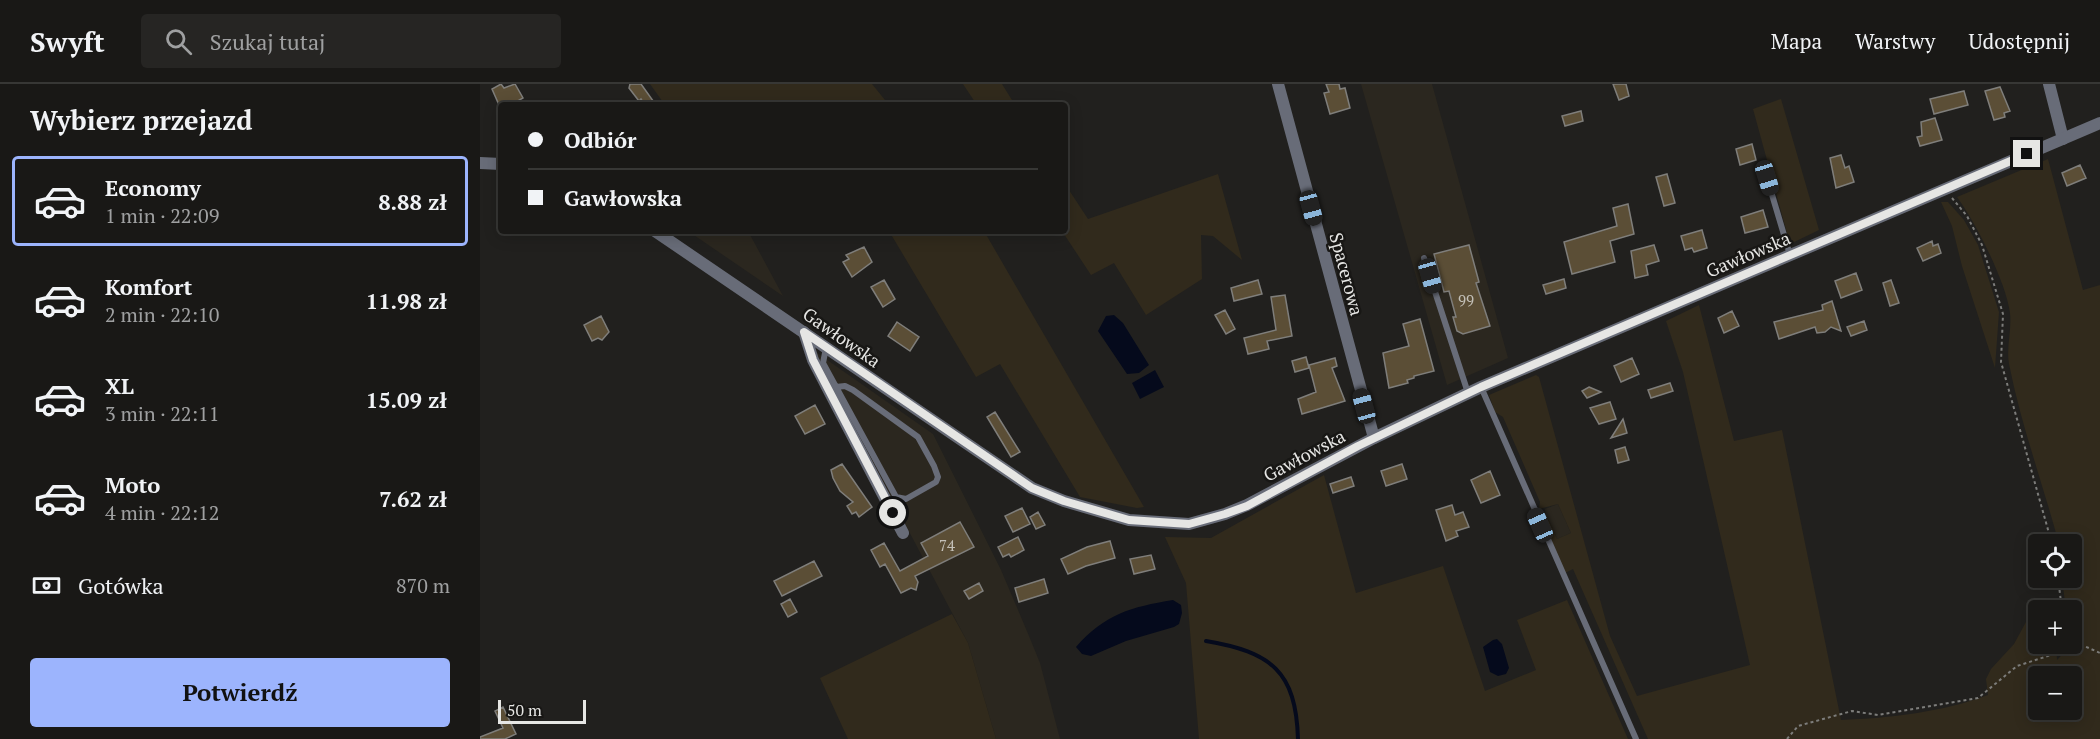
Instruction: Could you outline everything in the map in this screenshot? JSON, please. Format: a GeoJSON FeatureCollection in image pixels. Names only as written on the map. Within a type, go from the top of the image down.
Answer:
{"type":"FeatureCollection","features":[{"type":"Feature","properties":{"kind":"street","name":"Spacerowa"},"geometry":{"type":"LineString","coordinates":[[1278,84],[1374,438]]}},
{"type":"Feature","properties":{"kind":"street"},"geometry":{"type":"LineString","coordinates":[[2049,84],[2063,139]]}},
{"type":"Feature","properties":{"kind":"street","name":"Gawłowska"},"geometry":{"type":"LineString","coordinates":[[659,234],[1032,488],[1064,501],[1129,520],[1189,524],[1247,506],[1374,438],[1481,387],[2100,123]]}},
{"type":"Feature","properties":{"kind":"street"},"geometry":{"type":"LineString","coordinates":[[480,164],[498,165]]}},
{"type":"Feature","properties":{"kind":"street"},"geometry":{"type":"LineString","coordinates":[[804,332],[813,360],[903,533]]}},
{"type":"Feature","properties":{"kind":"lane"},"geometry":{"type":"LineString","coordinates":[[1767,178],[1790,255]]}},
{"type":"Feature","properties":{"kind":"lane"},"geometry":{"type":"LineString","coordinates":[[1424,258],[1468,393]]}},
{"type":"Feature","properties":{"kind":"lane"},"geometry":{"type":"LineString","coordinates":[[826,348],[823,363],[836,387],[896,497],[906,499],[936,482],[938,477],[934,466],[912,430],[853,390],[845,386],[836,387]]}},
{"type":"Feature","properties":{"kind":"lane"},"geometry":{"type":"LineString","coordinates":[[1481,387],[1636,739]]}},
{"type":"Feature","properties":{"kind":"path"},"geometry":{"type":"LineString","coordinates":[[1946,189],[1967,216],[1982,245],[2003,314],[2001,362],[2049,534]]}},
{"type":"Feature","properties":{"kind":"path"},"geometry":{"type":"LineString","coordinates":[[2082,645],[2100,653]]}},
{"type":"Feature","properties":{"kind":"path"},"geometry":{"type":"LineString","coordinates":[[1787,739],[1798,726],[1852,711],[1878,716],[1978,698],[2017,666],[2055,654]]}},
{"type":"Feature","properties":{"kind":"shaded area"},"geometry":{"type":"Polygon","coordinates":[[[650,84],[872,84],[887,102],[663,102],[650,84]]]}},
{"type":"Feature","properties":{"kind":"shaded area"},"geometry":{"type":"Polygon","coordinates":[[[963,84],[1002,84],[1013,102],[975,102],[963,84]]]}},
{"type":"Feature","properties":{"kind":"shaded area"},"geometry":{"type":"Polygon","coordinates":[[[1361,84],[1432,84],[1508,358],[1447,385],[1361,84]]]}},
{"type":"Feature","properties":{"kind":"shaded area"},"geometry":{"type":"Polygon","coordinates":[[[1781,99],[1819,230],[1790,244],[1753,109],[1781,99]]]}},
{"type":"Feature","properties":{"kind":"shaded area"},"geometry":{"type":"Polygon","coordinates":[[[2048,159],[2083,290],[2100,285],[2100,739],[1648,739],[1573,569],[1565,573],[1543,523],[1549,521],[1557,539],[1571,533],[1558,504],[1539,509],[1540,502],[1503,417],[1495,412],[1489,395],[1536,375],[1539,377],[1610,636],[1637,696],[1750,665],[1683,372],[1666,321],[1699,305],[1734,441],[1782,430],[1841,720],[1916,713],[1953,706],[1988,695],[1986,679],[1991,669],[2014,644],[2026,622],[2028,622],[2028,654],[2057,654],[2057,660],[2063,654],[2082,654],[2082,600],[2065,600],[2063,588],[2082,588],[2082,534],[2056,534],[2009,364],[2010,313],[2007,300],[2003,285],[1973,222],[1957,197],[2048,159]]]}},
{"type":"Feature","properties":{"kind":"shaded area"},"geometry":{"type":"Polygon","coordinates":[[[1218,174],[1242,260],[1213,236],[1201,235],[1202,279],[1146,315],[1114,263],[1091,275],[1064,234],[1068,234],[1068,189],[1088,219],[1218,174]]]}},
{"type":"Feature","properties":{"kind":"shaded area"},"geometry":{"type":"Polygon","coordinates":[[[1941,202],[1948,202],[1964,220],[1978,245],[1999,312],[1995,368],[1962,266],[1952,226],[1941,202]]]}},
{"type":"Feature","properties":{"kind":"shaded area"},"geometry":{"type":"Polygon","coordinates":[[[692,234],[750,234],[783,296],[692,234]]]}},
{"type":"Feature","properties":{"kind":"shaded area"},"geometry":{"type":"Polygon","coordinates":[[[891,234],[986,234],[1144,507],[1137,508],[1080,497],[1000,364],[976,377],[891,234]]]}},
{"type":"Feature","properties":{"kind":"shaded area"},"geometry":{"type":"Polygon","coordinates":[[[813,350],[933,434],[1001,570],[1029,636],[1040,663],[1060,739],[996,739],[968,643],[813,350]]]}},
{"type":"Feature","properties":{"kind":"shaded area"},"geometry":{"type":"Polygon","coordinates":[[[1324,475],[1356,593],[1443,566],[1485,691],[1536,670],[1517,620],[1567,600],[1628,739],[1199,739],[1186,583],[1165,537],[1211,538],[1324,475]]]}},
{"type":"Feature","properties":{"kind":"shaded area"},"geometry":{"type":"Polygon","coordinates":[[[1558,504],[1571,533],[1557,539],[1549,521],[1546,520],[1545,509],[1558,504]]]}},
{"type":"Feature","properties":{"kind":"shaded area"},"geometry":{"type":"Polygon","coordinates":[[[952,614],[968,643],[996,739],[848,739],[820,678],[952,614]]]}},
{"type":"Feature","properties":{"kind":"water"},"geometry":{"type":"Polygon","coordinates":[[[1114,315],[1123,323],[1149,365],[1139,373],[1127,374],[1098,331],[1106,316],[1114,315]]]}},
{"type":"Feature","properties":{"kind":"water"},"geometry":{"type":"Polygon","coordinates":[[[1155,370],[1164,387],[1140,399],[1132,383],[1155,370]]]}},
{"type":"Feature","properties":{"kind":"water"},"geometry":{"type":"Polygon","coordinates":[[[1173,600],[1181,605],[1182,613],[1179,624],[1174,627],[1126,641],[1091,656],[1082,654],[1076,647],[1108,619],[1131,609],[1173,600]]]}},
{"type":"Feature","properties":{"kind":"water"},"geometry":{"type":"Polygon","coordinates":[[[1497,639],[1502,644],[1509,668],[1506,674],[1498,676],[1490,672],[1483,647],[1497,639]]]}},
{"type":"Feature","properties":{"kind":"building"},"geometry":{"type":"Polygon","coordinates":[[[501,84],[504,88],[515,84],[523,98],[516,102],[498,103],[492,89],[501,84]]]}},
{"type":"Feature","properties":{"kind":"building"},"geometry":{"type":"Polygon","coordinates":[[[630,84],[641,84],[654,102],[643,102],[641,99],[639,101],[629,88],[630,84]]]}},
{"type":"Feature","properties":{"kind":"building"},"geometry":{"type":"Polygon","coordinates":[[[1326,84],[1339,84],[1340,89],[1345,88],[1350,108],[1330,114],[1324,93],[1329,92],[1326,84]]]}},
{"type":"Feature","properties":{"kind":"building"},"geometry":{"type":"Polygon","coordinates":[[[1613,84],[1626,84],[1629,96],[1619,100],[1613,84]]]}},
{"type":"Feature","properties":{"kind":"building"},"geometry":{"type":"Polygon","coordinates":[[[2000,87],[2010,111],[2004,113],[2005,117],[1994,120],[1985,91],[2000,87]]]}},
{"type":"Feature","properties":{"kind":"building"},"geometry":{"type":"Polygon","coordinates":[[[1964,91],[1968,105],[1934,114],[1930,99],[1964,91]]]}},
{"type":"Feature","properties":{"kind":"building"},"geometry":{"type":"Polygon","coordinates":[[[1581,111],[1583,121],[1565,126],[1562,116],[1581,111]]]}},
{"type":"Feature","properties":{"kind":"building"},"geometry":{"type":"Polygon","coordinates":[[[1935,118],[1942,140],[1920,146],[1917,137],[1922,136],[1921,122],[1935,118]]]}},
{"type":"Feature","properties":{"kind":"building"},"geometry":{"type":"Polygon","coordinates":[[[1752,144],[1756,160],[1740,165],[1736,149],[1752,144]]]}},
{"type":"Feature","properties":{"kind":"building"},"geometry":{"type":"Polygon","coordinates":[[[1841,155],[1845,168],[1849,166],[1854,182],[1836,188],[1830,158],[1841,155]]]}},
{"type":"Feature","properties":{"kind":"building"},"geometry":{"type":"Polygon","coordinates":[[[2080,165],[2086,178],[2067,186],[2062,173],[2080,165]]]}},
{"type":"Feature","properties":{"kind":"building"},"geometry":{"type":"Polygon","coordinates":[[[1667,174],[1675,203],[1664,206],[1656,177],[1667,174]]]}},
{"type":"Feature","properties":{"kind":"building"},"geometry":{"type":"Polygon","coordinates":[[[1628,204],[1634,234],[1610,241],[1615,262],[1572,274],[1564,242],[1617,226],[1613,208],[1628,204]]]}},
{"type":"Feature","properties":{"kind":"building"},"geometry":{"type":"Polygon","coordinates":[[[1763,210],[1768,227],[1745,233],[1741,217],[1763,210]]]}},
{"type":"Feature","properties":{"kind":"building"},"geometry":{"type":"Polygon","coordinates":[[[1702,230],[1707,248],[1694,252],[1692,248],[1685,250],[1681,236],[1702,230]]]}},
{"type":"Feature","properties":{"kind":"building"},"geometry":{"type":"Polygon","coordinates":[[[1932,241],[1933,246],[1938,244],[1941,253],[1923,261],[1917,248],[1932,241]]]}},
{"type":"Feature","properties":{"kind":"building"},"geometry":{"type":"Polygon","coordinates":[[[1469,245],[1479,282],[1476,283],[1490,326],[1463,334],[1457,331],[1449,291],[1444,292],[1434,254],[1469,245]]]}},
{"type":"Feature","properties":{"kind":"building"},"geometry":{"type":"Polygon","coordinates":[[[1654,245],[1659,261],[1646,265],[1648,275],[1635,278],[1631,251],[1654,245]]]}},
{"type":"Feature","properties":{"kind":"building"},"geometry":{"type":"Polygon","coordinates":[[[864,247],[872,262],[852,277],[843,262],[849,259],[846,255],[864,247]]]}},
{"type":"Feature","properties":{"kind":"building"},"geometry":{"type":"Polygon","coordinates":[[[1856,273],[1862,290],[1841,298],[1835,281],[1856,273]]]}},
{"type":"Feature","properties":{"kind":"building"},"geometry":{"type":"Polygon","coordinates":[[[1564,279],[1566,288],[1546,294],[1543,285],[1564,279]]]}},
{"type":"Feature","properties":{"kind":"building"},"geometry":{"type":"Polygon","coordinates":[[[884,280],[895,299],[883,307],[871,287],[884,280]]]}},
{"type":"Feature","properties":{"kind":"building"},"geometry":{"type":"Polygon","coordinates":[[[1258,280],[1262,294],[1234,301],[1231,288],[1258,280]]]}},
{"type":"Feature","properties":{"kind":"building"},"geometry":{"type":"Polygon","coordinates":[[[1891,280],[1899,303],[1890,306],[1883,283],[1891,280]]]}},
{"type":"Feature","properties":{"kind":"building"},"geometry":{"type":"Polygon","coordinates":[[[1285,295],[1292,336],[1267,341],[1269,349],[1248,354],[1244,338],[1276,330],[1271,297],[1285,295]]]}},
{"type":"Feature","properties":{"kind":"building"},"geometry":{"type":"Polygon","coordinates":[[[1832,301],[1841,331],[1831,327],[1825,332],[1817,333],[1815,327],[1779,339],[1774,322],[1823,310],[1822,305],[1832,301]]]}},
{"type":"Feature","properties":{"kind":"building"},"geometry":{"type":"Polygon","coordinates":[[[1225,310],[1235,329],[1226,334],[1215,315],[1225,310]]]}},
{"type":"Feature","properties":{"kind":"building"},"geometry":{"type":"Polygon","coordinates":[[[1732,311],[1739,326],[1724,333],[1718,318],[1732,311]]]}},
{"type":"Feature","properties":{"kind":"building"},"geometry":{"type":"Polygon","coordinates":[[[601,316],[609,332],[602,340],[598,338],[592,341],[584,325],[601,316]]]}},
{"type":"Feature","properties":{"kind":"building"},"geometry":{"type":"Polygon","coordinates":[[[1420,319],[1434,371],[1414,376],[1407,380],[1408,383],[1389,388],[1383,353],[1409,346],[1403,324],[1420,319]]]}},
{"type":"Feature","properties":{"kind":"building"},"geometry":{"type":"Polygon","coordinates":[[[1864,321],[1867,330],[1851,336],[1847,327],[1864,321]]]}},
{"type":"Feature","properties":{"kind":"building"},"geometry":{"type":"Polygon","coordinates":[[[897,322],[919,337],[910,351],[888,336],[897,322]]]}},
{"type":"Feature","properties":{"kind":"building"},"geometry":{"type":"Polygon","coordinates":[[[1306,357],[1309,368],[1295,372],[1292,361],[1306,357]]]}},
{"type":"Feature","properties":{"kind":"building"},"geometry":{"type":"Polygon","coordinates":[[[1335,358],[1337,366],[1332,368],[1345,401],[1302,414],[1298,399],[1316,392],[1309,365],[1335,358]]]}},
{"type":"Feature","properties":{"kind":"building"},"geometry":{"type":"Polygon","coordinates":[[[1632,358],[1639,374],[1621,382],[1614,366],[1632,358]]]}},
{"type":"Feature","properties":{"kind":"building"},"geometry":{"type":"Polygon","coordinates":[[[1670,383],[1673,391],[1651,398],[1648,390],[1670,383]]]}},
{"type":"Feature","properties":{"kind":"building"},"geometry":{"type":"Polygon","coordinates":[[[1589,387],[1601,392],[1587,398],[1582,391],[1589,387]]]}},
{"type":"Feature","properties":{"kind":"building"},"geometry":{"type":"Polygon","coordinates":[[[1610,402],[1616,419],[1599,424],[1590,408],[1610,402]]]}},
{"type":"Feature","properties":{"kind":"building"},"geometry":{"type":"Polygon","coordinates":[[[815,405],[825,424],[805,434],[795,416],[815,405]]]}},
{"type":"Feature","properties":{"kind":"building"},"geometry":{"type":"Polygon","coordinates":[[[995,412],[1020,452],[1011,457],[987,417],[995,412]]]}},
{"type":"Feature","properties":{"kind":"building"},"geometry":{"type":"Polygon","coordinates":[[[1623,419],[1627,433],[1611,438],[1623,419]]]}},
{"type":"Feature","properties":{"kind":"building"},"geometry":{"type":"Polygon","coordinates":[[[1625,447],[1629,460],[1618,463],[1615,450],[1625,447]]]}},
{"type":"Feature","properties":{"kind":"building"},"geometry":{"type":"Polygon","coordinates":[[[842,464],[872,507],[859,517],[856,512],[852,514],[847,506],[853,502],[840,491],[833,478],[831,470],[842,464]]]}},
{"type":"Feature","properties":{"kind":"building"},"geometry":{"type":"Polygon","coordinates":[[[1402,464],[1407,479],[1386,486],[1381,471],[1402,464]]]}},
{"type":"Feature","properties":{"kind":"building"},"geometry":{"type":"Polygon","coordinates":[[[1490,471],[1500,495],[1481,503],[1471,480],[1490,471]]]}},
{"type":"Feature","properties":{"kind":"building"},"geometry":{"type":"Polygon","coordinates":[[[1351,477],[1354,486],[1333,493],[1330,484],[1351,477]]]}},
{"type":"Feature","properties":{"kind":"building"},"geometry":{"type":"Polygon","coordinates":[[[1452,505],[1455,515],[1463,512],[1469,527],[1456,531],[1458,536],[1446,541],[1436,510],[1452,505]]]}},
{"type":"Feature","properties":{"kind":"building"},"geometry":{"type":"Polygon","coordinates":[[[1022,508],[1030,524],[1013,532],[1005,516],[1022,508]]]}},
{"type":"Feature","properties":{"kind":"building"},"geometry":{"type":"Polygon","coordinates":[[[1038,512],[1045,525],[1036,529],[1030,517],[1038,512]]]}},
{"type":"Feature","properties":{"kind":"building"},"geometry":{"type":"Polygon","coordinates":[[[960,522],[974,547],[915,576],[918,582],[916,590],[911,588],[901,593],[885,564],[880,567],[871,550],[884,543],[900,571],[928,556],[921,543],[960,522]]]}},
{"type":"Feature","properties":{"kind":"building"},"geometry":{"type":"Polygon","coordinates":[[[1018,537],[1024,550],[1011,557],[1009,554],[1003,557],[998,547],[1018,537]]]}},
{"type":"Feature","properties":{"kind":"building"},"geometry":{"type":"Polygon","coordinates":[[[1110,541],[1115,558],[1068,574],[1061,559],[1087,547],[1110,541]]]}},
{"type":"Feature","properties":{"kind":"building"},"geometry":{"type":"Polygon","coordinates":[[[1151,555],[1155,569],[1134,574],[1130,559],[1151,555]]]}},
{"type":"Feature","properties":{"kind":"building"},"geometry":{"type":"Polygon","coordinates":[[[814,561],[822,576],[782,596],[774,581],[814,561]]]}},
{"type":"Feature","properties":{"kind":"building"},"geometry":{"type":"Polygon","coordinates":[[[1044,579],[1048,593],[1019,602],[1015,588],[1044,579]]]}},
{"type":"Feature","properties":{"kind":"building"},"geometry":{"type":"Polygon","coordinates":[[[979,583],[983,591],[969,599],[964,591],[979,583]]]}},
{"type":"Feature","properties":{"kind":"building"},"geometry":{"type":"Polygon","coordinates":[[[790,599],[797,612],[788,617],[781,604],[790,599]]]}},
{"type":"Feature","properties":{"kind":"building"},"geometry":{"type":"Polygon","coordinates":[[[503,707],[516,734],[505,739],[480,739],[480,737],[503,728],[495,711],[503,707]]]}},
{"type":"Feature","properties":{"kind":"waterway"},"geometry":{"type":"LineString","coordinates":[[1206,641],[1248,651],[1276,669],[1285,681],[1292,697],[1298,739]]}},
{"type":"Feature","properties":{"kind":"route"},"geometry":{"type":"LineString","coordinates":[[893,513],[813,360],[804,332],[1032,488],[1064,501],[1129,520],[1189,524],[1247,506],[1358,446],[1481,387],[2027,154]]}}]}
